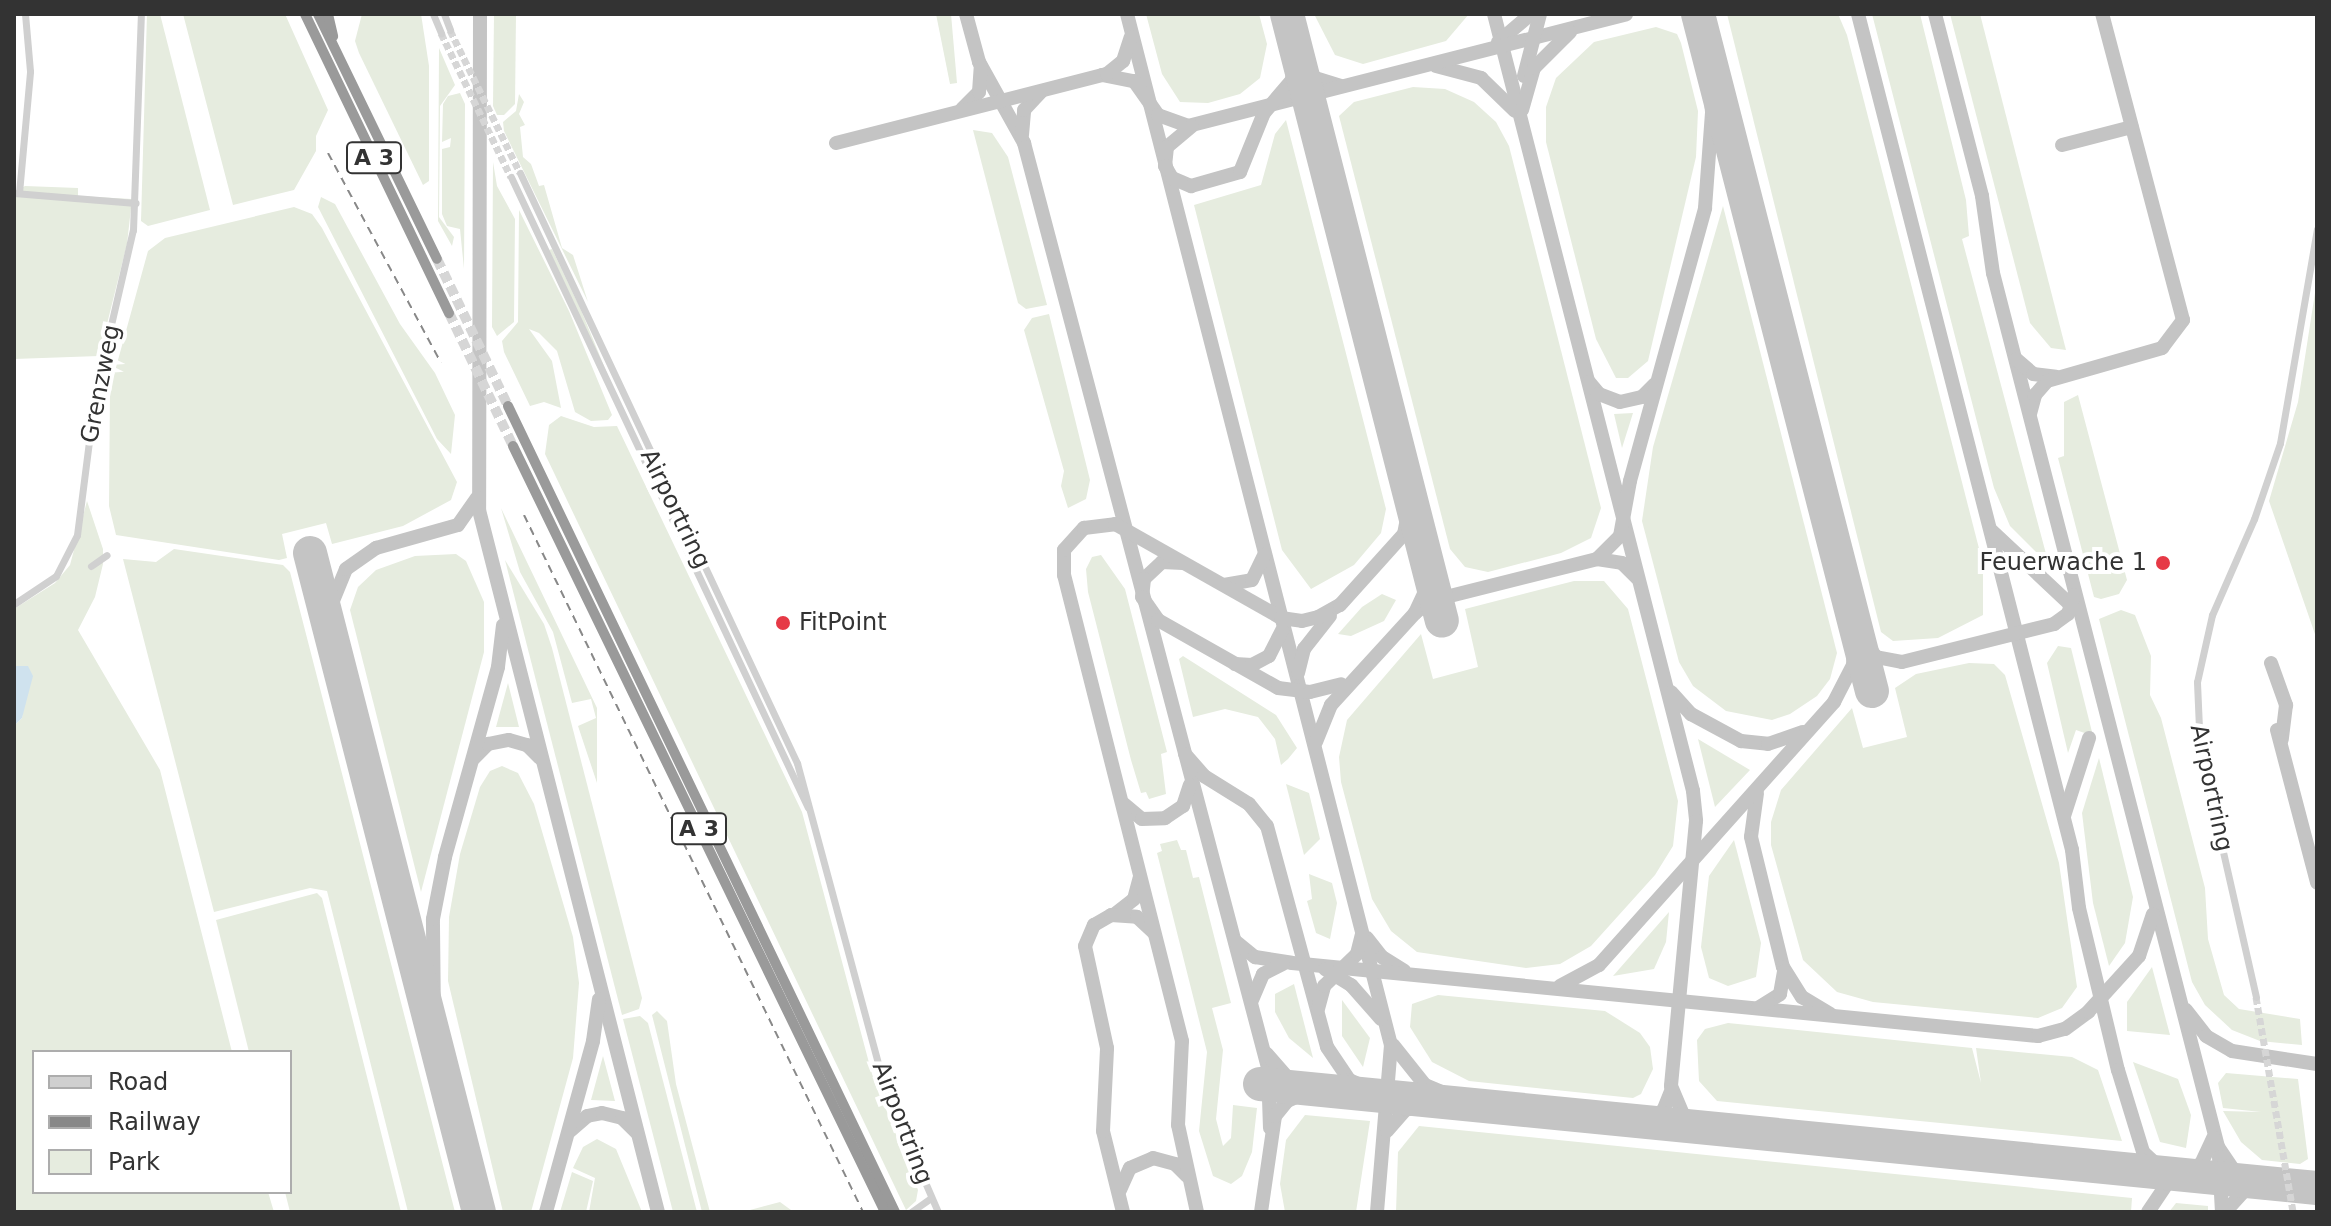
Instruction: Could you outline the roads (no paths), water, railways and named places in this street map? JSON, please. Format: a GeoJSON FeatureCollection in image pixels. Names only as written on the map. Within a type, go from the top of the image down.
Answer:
{"type":"FeatureCollection","features":[{"type":"Feature","properties":{"kind":"highway","name":"A 3"},"geometry":{"type":"LineString","coordinates":[[305,14],[449,313]]}},
{"type":"Feature","properties":{"kind":"highway","name":"A 3"},"geometry":{"type":"LineString","coordinates":[[318,14],[437,259]]}},
{"type":"Feature","properties":{"kind":"highway"},"geometry":{"type":"LineString","coordinates":[[328,14],[340,61]]}},
{"type":"Feature","properties":{"kind":"highway","name":"A 3"},"geometry":{"type":"LineString","coordinates":[[508,406],[895,1212]]}},
{"type":"Feature","properties":{"kind":"highway","name":"A 3"},"geometry":{"type":"LineString","coordinates":[[513,446],[885,1212]]}},
{"type":"Feature","properties":{"kind":"street"},"geometry":{"type":"LineString","coordinates":[[25,14],[29,84],[17,193],[137,201]]}},
{"type":"Feature","properties":{"kind":"street","name":"Grenzweg"},"geometry":{"type":"LineString","coordinates":[[14,604],[63,567],[77,535],[95,394],[125,276],[137,201],[141,14]]}},
{"type":"Feature","properties":{"kind":"street"},"geometry":{"type":"LineString","coordinates":[[433,14],[441,33]]}},
{"type":"Feature","properties":{"kind":"street"},"geometry":{"type":"LineString","coordinates":[[444,14],[450,30]]}},
{"type":"Feature","properties":{"kind":"street","name":"Airportring"},"geometry":{"type":"LineString","coordinates":[[520,173],[790,747],[822,848],[886,1092],[938,1212]]}},
{"type":"Feature","properties":{"kind":"street","name":"Airportring"},"geometry":{"type":"LineString","coordinates":[[511,177],[798,785],[822,848]]}},
{"type":"Feature","properties":{"kind":"street","name":"Airportring"},"geometry":{"type":"LineString","coordinates":[[2256,997],[2202,762],[2196,710],[2200,659],[2212,615],[2264,493],[2291,394],[2317,229]]}},
{"type":"Feature","properties":{"kind":"street"},"geometry":{"type":"LineString","coordinates":[[91,566],[103,558]]}},
{"type":"Feature","properties":{"kind":"street"},"geometry":{"type":"LineString","coordinates":[[914,1209],[931,1198]]}},
{"type":"Feature","properties":{"kind":"water"},"geometry":{"type":"Polygon","coordinates":[[[14,666],[28,666],[33,676],[22,718],[14,726],[14,666]]]}},
{"type":"Feature","properties":{"kind":"tunnel"},"geometry":{"type":"LineString","coordinates":[[450,30],[520,173]]}},
{"type":"Feature","properties":{"kind":"tunnel"},"geometry":{"type":"LineString","coordinates":[[441,33],[511,177]]}},
{"type":"Feature","properties":{"kind":"tunnel"},"geometry":{"type":"LineString","coordinates":[[437,259],[508,406]]}},
{"type":"Feature","properties":{"kind":"tunnel"},"geometry":{"type":"LineString","coordinates":[[449,313],[513,446]]}},
{"type":"Feature","properties":{"kind":"tunnel"},"geometry":{"type":"LineString","coordinates":[[2256,997],[2293,1212]]}},
{"type":"Feature","properties":{"kind":"railway"},"geometry":{"type":"LineString","coordinates":[[328,153],[441,363]]}},
{"type":"Feature","properties":{"kind":"railway"},"geometry":{"type":"LineString","coordinates":[[524,515],[863,1212]]}},
{"type":"Feature","properties":{"kind":"place","name":"Feuerwache 1"},"geometry":{"type":"Point","coordinates":[2163,563]}},
{"type":"Feature","properties":{"kind":"place","name":"FitPoint"},"geometry":{"type":"Point","coordinates":[783,623]}}]}
